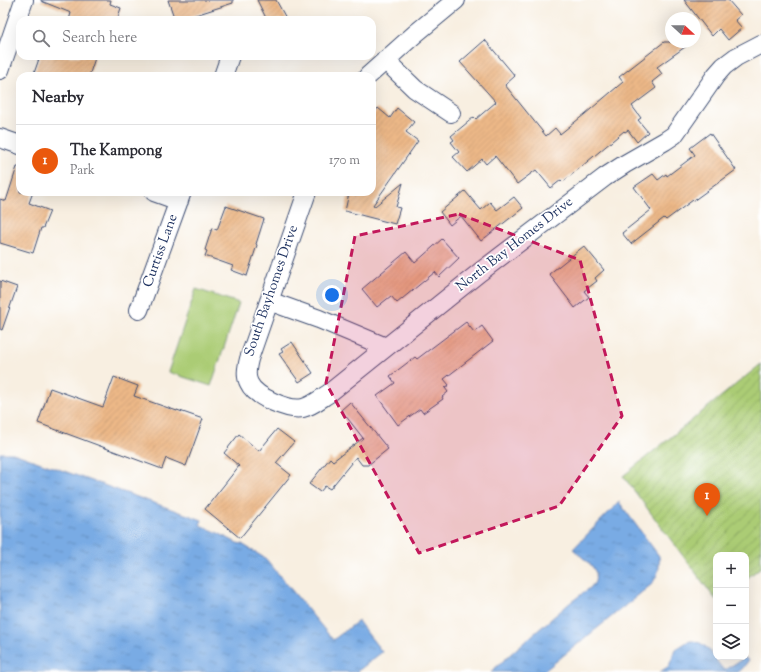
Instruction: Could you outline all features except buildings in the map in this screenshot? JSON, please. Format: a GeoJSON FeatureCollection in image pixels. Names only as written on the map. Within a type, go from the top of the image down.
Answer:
{"type":"FeatureCollection","features":[{"type":"Feature","properties":{"kind":"street"},"geometry":{"type":"LineString","coordinates":[[19,16],[24,0]]}},
{"type":"Feature","properties":{"kind":"street"},"geometry":{"type":"LineString","coordinates":[[372,72],[456,0]]}},
{"type":"Feature","properties":{"kind":"street"},"geometry":{"type":"LineString","coordinates":[[0,70],[16,23]]}},
{"type":"Feature","properties":{"kind":"street","name":"North Bay Homes Drive"},"geometry":{"type":"LineString","coordinates":[[253,390],[271,401],[296,408],[310,406],[328,394],[480,272],[605,177],[674,135],[724,66],[730,61],[761,44]]}},
{"type":"Feature","properties":{"kind":"street"},"geometry":{"type":"LineString","coordinates":[[224,72],[229,60]]}},
{"type":"Feature","properties":{"kind":"street"},"geometry":{"type":"LineString","coordinates":[[385,60],[415,89],[451,113]]}},
{"type":"Feature","properties":{"kind":"street"},"geometry":{"type":"LineString","coordinates":[[0,138],[16,144]]}},
{"type":"Feature","properties":{"kind":"street","name":"Curtiss Lane"},"geometry":{"type":"LineString","coordinates":[[139,310],[180,196]]}},
{"type":"Feature","properties":{"kind":"street","name":"South Bayhomes Drive"},"geometry":{"type":"LineString","coordinates":[[253,390],[247,375],[249,359],[306,196]]}},
{"type":"Feature","properties":{"kind":"street"},"geometry":{"type":"LineString","coordinates":[[269,301],[319,319],[386,347]]}},
{"type":"Feature","properties":{"kind":"highlighted area"},"geometry":{"type":"Polygon","coordinates":[[[459,214],[580,260],[622,416],[559,506],[419,553],[326,383],[355,236],[459,214]]]}},
{"type":"Feature","properties":{"kind":"green space"},"geometry":{"type":"Polygon","coordinates":[[[196,289],[239,303],[211,386],[168,372],[196,289]]]}},
{"type":"Feature","properties":{"kind":"green space"},"geometry":{"type":"Polygon","coordinates":[[[761,364],[761,567],[749,577],[749,552],[713,552],[713,596],[623,476],[761,364]]]}},
{"type":"Feature","properties":{"kind":"water"},"geometry":{"type":"Polygon","coordinates":[[[0,453],[13,453],[202,520],[200,525],[242,544],[266,559],[333,640],[358,621],[382,652],[358,671],[359,672],[0,672],[0,453]]]}},
{"type":"Feature","properties":{"kind":"water"},"geometry":{"type":"Polygon","coordinates":[[[619,502],[659,556],[658,571],[652,584],[543,672],[491,672],[571,602],[590,588],[595,582],[596,573],[592,566],[573,549],[619,502]]]}},
{"type":"Feature","properties":{"kind":"water"},"geometry":{"type":"Polygon","coordinates":[[[691,641],[702,644],[713,656],[713,660],[716,660],[724,670],[741,660],[748,661],[738,672],[660,672],[669,666],[676,649],[691,641]]]}},
{"type":"Feature","properties":{"kind":"place","name":"The Kampong"},"geometry":{"type":"Point","coordinates":[707,516]}}]}
